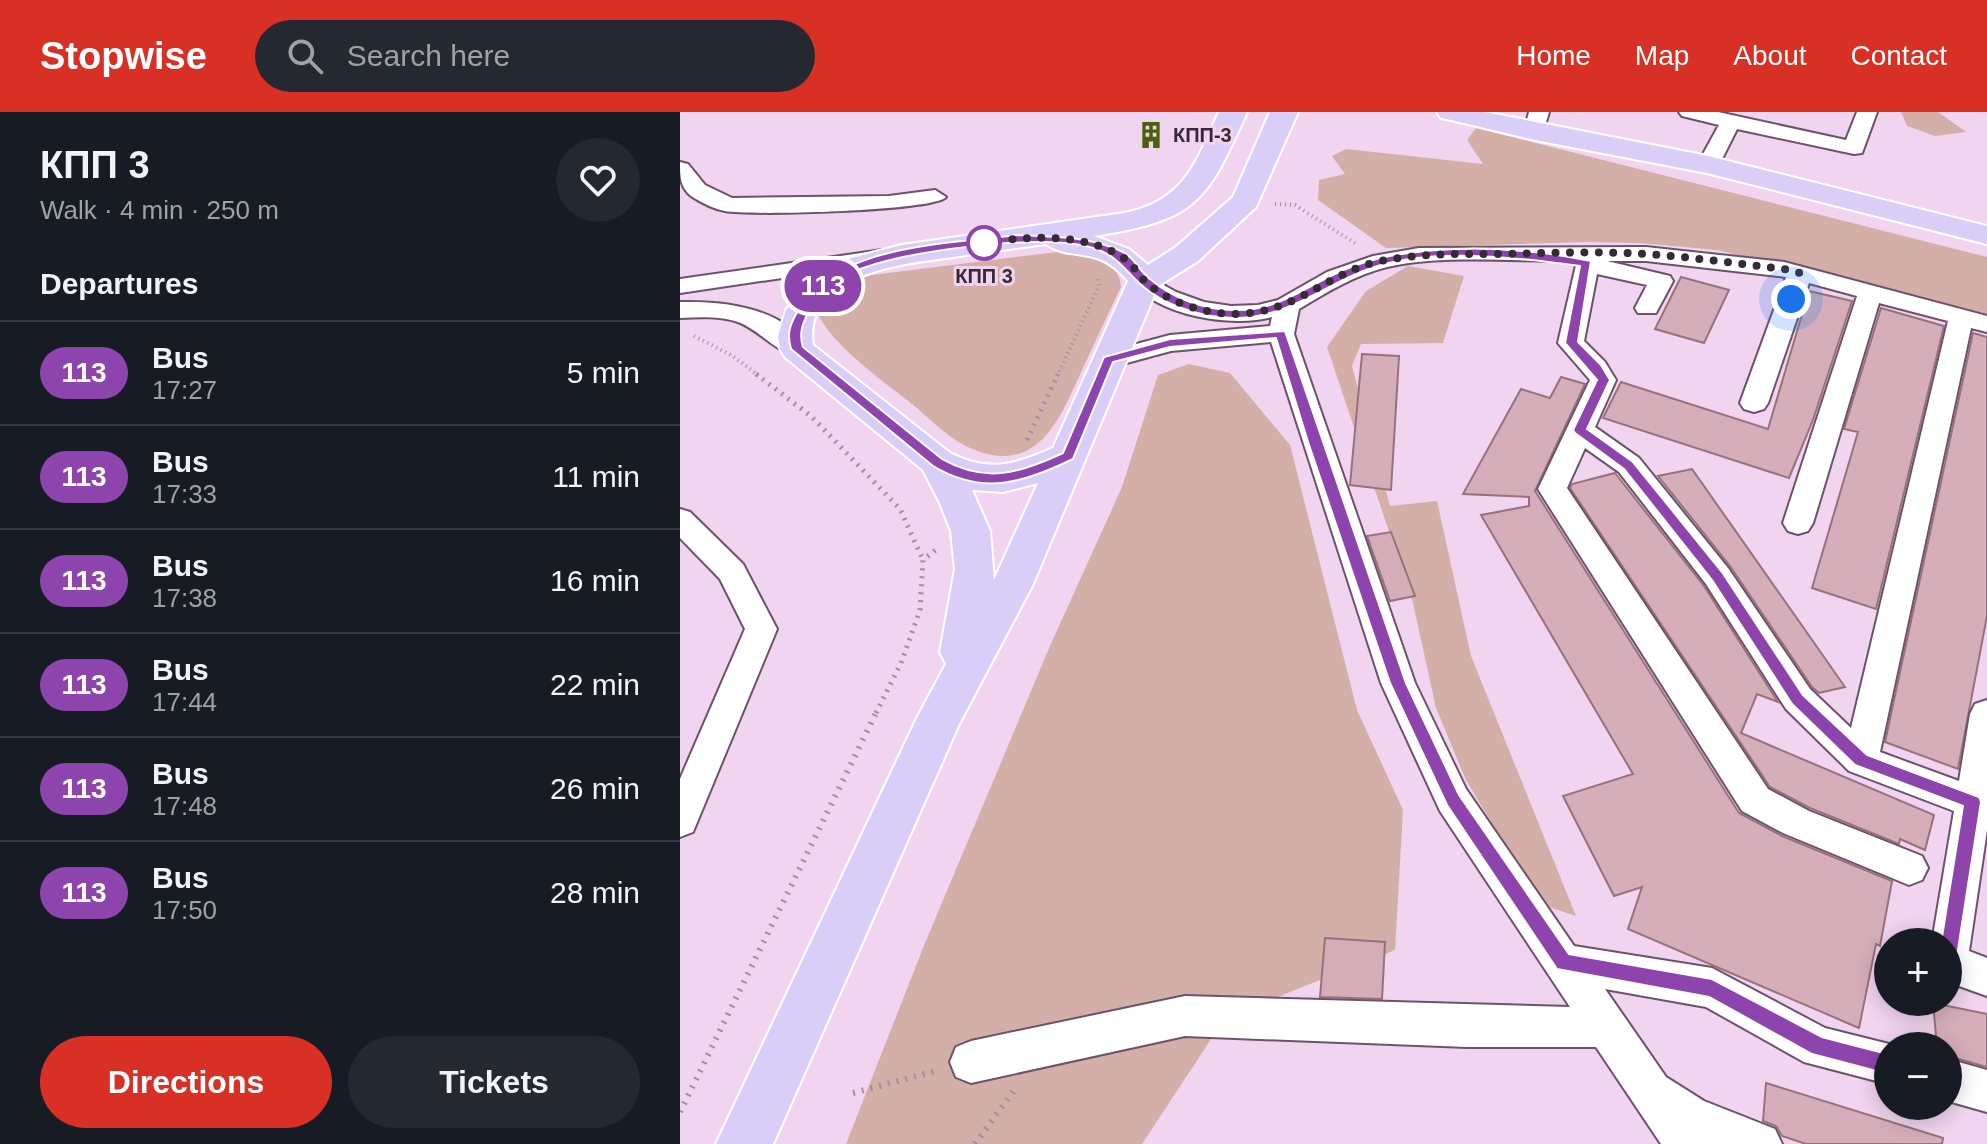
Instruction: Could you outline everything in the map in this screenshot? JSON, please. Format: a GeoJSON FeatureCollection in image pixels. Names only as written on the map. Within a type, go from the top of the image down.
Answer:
{"type":"FeatureCollection","features":[{"type":"Feature","properties":{"kind":"main road"},"geometry":{"type":"LineString","coordinates":[[1069,456],[1030,474],[1007,479],[972,478],[937,462],[797,349],[794,338],[796,326],[807,304],[826,283],[857,266],[901,255],[1131,221],[1169,209],[1193,193],[1233,112]]}},
{"type":"Feature","properties":{"kind":"main road"},"geometry":{"type":"LineString","coordinates":[[744,1144],[939,718],[1013,584],[1144,281],[1187,254],[1246,201],[1284,112]]}},
{"type":"Feature","properties":{"kind":"main road"},"geometry":{"type":"LineString","coordinates":[[1451,112],[1537,122],[1987,235]]}},
{"type":"Feature","properties":{"kind":"main road"},"geometry":{"type":"LineString","coordinates":[[1018,238],[1084,242],[1106,249],[1125,258],[1144,281]]}},
{"type":"Feature","properties":{"kind":"main road"},"geometry":{"type":"LineString","coordinates":[[937,462],[968,524],[973,542],[972,608],[939,718]]}},
{"type":"Feature","properties":{"kind":"street"},"geometry":{"type":"LineString","coordinates":[[1689,112],[1854,148],[1867,112]]}},
{"type":"Feature","properties":{"kind":"street"},"geometry":{"type":"LineString","coordinates":[[1708,165],[1731,121]]}},
{"type":"Feature","properties":{"kind":"street"},"geometry":{"type":"LineString","coordinates":[[680,169],[697,190],[728,205],[889,203],[935,197]]}},
{"type":"Feature","properties":{"kind":"street"},"geometry":{"type":"LineString","coordinates":[[1510,253],[1587,264],[1661,281],[1647,308]]}},
{"type":"Feature","properties":{"kind":"street"},"geometry":{"type":"LineString","coordinates":[[1108,360],[1170,343],[1284,320],[1336,277],[1381,261],[1419,255],[1646,254],[1800,273],[1974,321],[1861,760]]}},
{"type":"Feature","properties":{"kind":"street"},"geometry":{"type":"LineString","coordinates":[[680,286],[901,255]]}},
{"type":"Feature","properties":{"kind":"street"},"geometry":{"type":"LineString","coordinates":[[1587,264],[1571,343],[1596,368],[1603,380],[1552,489],[1755,800],[1796,822],[1909,868]]}},
{"type":"Feature","properties":{"kind":"street"},"geometry":{"type":"LineString","coordinates":[[1754,403],[1800,273]]}},
{"type":"Feature","properties":{"kind":"street"},"geometry":{"type":"LineString","coordinates":[[1144,281],[1167,297],[1209,311],[1259,313],[1284,320]]}},
{"type":"Feature","properties":{"kind":"street"},"geometry":{"type":"LineString","coordinates":[[1798,523],[1870,293]]}},
{"type":"Feature","properties":{"kind":"street"},"geometry":{"type":"LineString","coordinates":[[683,322],[721,309],[746,314],[764,322],[797,349]]}},
{"type":"Feature","properties":{"kind":"street"},"geometry":{"type":"LineString","coordinates":[[1284,320],[1315,442],[1398,683],[1453,800],[1686,1144]]}},
{"type":"Feature","properties":{"kind":"street"},"geometry":{"type":"LineString","coordinates":[[1580,430],[1629,465],[1717,576],[1798,699],[1861,760],[1972,802]]}},
{"type":"Feature","properties":{"kind":"street"},"geometry":{"type":"LineString","coordinates":[[680,520],[732,572],[761,629],[680,821]]}},
{"type":"Feature","properties":{"kind":"street"},"geometry":{"type":"LineString","coordinates":[[1953,928],[1987,714]]}},
{"type":"Feature","properties":{"kind":"street"},"geometry":{"type":"LineString","coordinates":[[1564,963],[1712,988],[1819,1047],[1874,1060]]}},
{"type":"Feature","properties":{"kind":"street"},"geometry":{"type":"LineString","coordinates":[[1962,968],[1987,977]]}},
{"type":"Feature","properties":{"kind":"street"},"geometry":{"type":"LineString","coordinates":[[971,1062],[1185,1016],[1484,1027],[1592,1028],[1605,1022]]}},
{"type":"Feature","properties":{"kind":"street"},"geometry":{"type":"LineString","coordinates":[[1962,1084],[1987,1091]]}},
{"type":"Feature","properties":{"kind":"street"},"geometry":{"type":"LineString","coordinates":[[1651,1090],[1690,1117],[1760,1144]]}},
{"type":"Feature","properties":{"kind":"path"},"geometry":{"type":"LineString","coordinates":[[1007,479],[1099,286],[1098,273]]}},
{"type":"Feature","properties":{"kind":"path"},"geometry":{"type":"LineString","coordinates":[[680,1112],[901,663],[920,610],[923,560],[900,509],[812,417],[683,322]]}},
{"type":"Feature","properties":{"kind":"path"},"geometry":{"type":"LineString","coordinates":[[923,560],[968,524]]}},
{"type":"Feature","properties":{"kind":"path"},"geometry":{"type":"LineString","coordinates":[[853,1093],[971,1062]]}},
{"type":"Feature","properties":{"kind":"shaded area"},"geometry":{"type":"Polygon","coordinates":[[[1901,112],[1938,112],[1966,132],[1935,136],[1907,126],[1901,112]]]}},
{"type":"Feature","properties":{"kind":"shaded area"},"geometry":{"type":"Polygon","coordinates":[[[1476,128],[1987,257],[1987,317],[1717,250],[1586,242],[1386,248],[1318,200],[1319,180],[1345,174],[1332,156],[1346,149],[1483,164],[1467,140],[1476,128]]]}},
{"type":"Feature","properties":{"kind":"shaded area"},"geometry":{"type":"Polygon","coordinates":[[[1065,251],[1108,264],[1119,277],[1121,287],[1055,424],[1030,449],[1013,455],[993,455],[963,445],[949,436],[851,354],[819,317],[831,294],[846,284],[872,275],[1065,251]]]}},
{"type":"Feature","properties":{"kind":"shaded area"},"geometry":{"type":"Polygon","coordinates":[[[1408,266],[1464,276],[1443,343],[1361,344],[1352,366],[1390,506],[1437,501],[1471,656],[1576,916],[1540,904],[1466,780],[1436,708],[1413,603],[1327,347],[1366,291],[1408,266]]]}},
{"type":"Feature","properties":{"kind":"shaded area"},"geometry":{"type":"Polygon","coordinates":[[[1189,364],[1230,373],[1290,445],[1357,710],[1403,810],[1395,950],[1225,1018],[1142,1144],[846,1144],[925,943],[1050,646],[1122,487],[1158,375],[1189,364]]]}},
{"type":"Feature","properties":{"kind":"building"},"geometry":{"type":"Polygon","coordinates":[[[1681,277],[1729,290],[1704,343],[1655,329],[1681,277]]]}},
{"type":"Feature","properties":{"kind":"building"},"geometry":{"type":"Polygon","coordinates":[[[1809,291],[1852,301],[1813,420],[1789,478],[1603,418],[1621,382],[1768,429],[1809,291]]]}},
{"type":"Feature","properties":{"kind":"building"},"geometry":{"type":"Polygon","coordinates":[[[1881,308],[1944,326],[1876,609],[1812,588],[1858,432],[1844,429],[1881,308]]]}},
{"type":"Feature","properties":{"kind":"building"},"geometry":{"type":"Polygon","coordinates":[[[1973,333],[1987,337],[1987,616],[1958,769],[1885,742],[1973,333]]]}},
{"type":"Feature","properties":{"kind":"building"},"geometry":{"type":"Polygon","coordinates":[[[1362,354],[1399,356],[1391,490],[1350,485],[1362,354]]]}},
{"type":"Feature","properties":{"kind":"building"},"geometry":{"type":"Polygon","coordinates":[[[1561,377],[1585,384],[1535,491],[1739,813],[1782,836],[1892,881],[1883,928],[1874,928],[1874,954],[1859,1028],[1628,929],[1642,887],[1614,896],[1563,796],[1633,774],[1481,515],[1529,506],[1529,497],[1463,494],[1521,389],[1550,398],[1561,377]]]}},
{"type":"Feature","properties":{"kind":"building"},"geometry":{"type":"Polygon","coordinates":[[[1692,469],[1845,687],[1819,693],[1812,687],[1730,566],[1658,476],[1692,469]]]}},
{"type":"Feature","properties":{"kind":"building"},"geometry":{"type":"Polygon","coordinates":[[[1615,473],[1704,586],[1778,702],[1757,694],[1741,733],[1934,815],[1925,850],[1900,839],[1899,844],[1810,808],[1770,787],[1570,488],[1572,484],[1615,473]]]}},
{"type":"Feature","properties":{"kind":"building"},"geometry":{"type":"Polygon","coordinates":[[[1391,532],[1415,596],[1390,601],[1367,536],[1391,532]]]}},
{"type":"Feature","properties":{"kind":"building"},"geometry":{"type":"Polygon","coordinates":[[[1325,938],[1385,942],[1382,999],[1320,997],[1325,938]]]}},
{"type":"Feature","properties":{"kind":"building"},"geometry":{"type":"Polygon","coordinates":[[[1962,1009],[1987,1014],[1987,1067],[1962,1060],[1962,1032],[1936,1032],[1934,1016],[1962,1016],[1962,1009]]]}},
{"type":"Feature","properties":{"kind":"building"},"geometry":{"type":"Polygon","coordinates":[[[1766,1083],[1874,1117],[1874,1120],[1885,1120],[1943,1138],[1942,1144],[1806,1144],[1782,1136],[1776,1126],[1763,1121],[1766,1083]]]}},
{"type":"Feature","properties":{"kind":"bus line","name":"113"},"geometry":{"type":"LineString","coordinates":[[1874,1060],[1819,1047],[1712,988],[1564,963],[1453,800],[1398,683],[1281,334],[1170,343],[1108,360],[1069,456],[1030,474],[990,480],[956,473],[937,462],[797,349],[794,338],[796,326],[807,304],[826,283],[857,266],[901,255],[1018,238],[1084,242],[1106,249],[1125,258],[1144,281],[1167,297],[1199,309],[1231,314],[1259,313],[1287,305],[1352,270],[1381,261],[1419,255],[1510,253],[1587,264],[1571,343],[1596,368],[1603,380],[1580,430],[1629,465],[1717,576],[1798,699],[1861,760],[1972,802],[1952,928]]}},
{"type":"Feature","properties":{"kind":"place","name":"КПП-3"},"geometry":{"type":"Point","coordinates":[1151,135]}},
{"type":"Feature","properties":{"kind":"place","name":"КПП 3"},"geometry":{"type":"Point","coordinates":[984,243]}},
{"type":"Feature","properties":{"kind":"route"},"geometry":{"type":"LineString","coordinates":[[984,243],[1018,238],[1084,242],[1125,258],[1144,281],[1167,297],[1199,309],[1231,314],[1259,313],[1287,305],[1352,270],[1381,261],[1419,255],[1646,254],[1784,269],[1800,273],[1791,299]]}}]}
